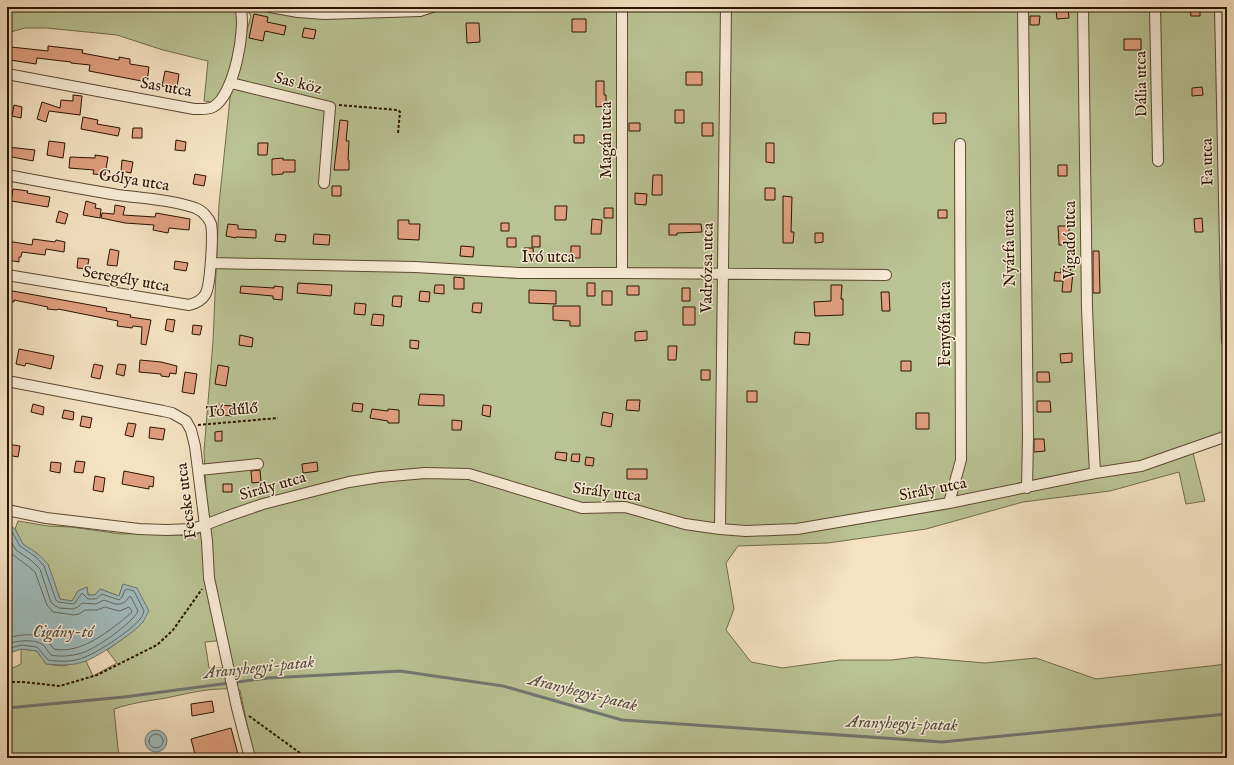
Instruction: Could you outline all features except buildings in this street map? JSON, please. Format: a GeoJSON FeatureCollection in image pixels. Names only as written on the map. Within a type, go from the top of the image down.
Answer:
{"type":"FeatureCollection","features":[{"type":"Feature","properties":{"kind":"street"},"geometry":{"type":"LineString","coordinates":[[270,7],[298,12],[324,14],[420,11],[432,7]]}},
{"type":"Feature","properties":{"kind":"street","name":"Magán utca"},"geometry":{"type":"LineString","coordinates":[[622,7],[622,273]]}},
{"type":"Feature","properties":{"kind":"street","name":"Vadrózsa utca"},"geometry":{"type":"LineString","coordinates":[[720,529],[726,7]]}},
{"type":"Feature","properties":{"kind":"street","name":"Nyárfa utca"},"geometry":{"type":"LineString","coordinates":[[1023,7],[1028,436],[1027,488]]}},
{"type":"Feature","properties":{"kind":"street","name":"Vigadó utca"},"geometry":{"type":"LineString","coordinates":[[1083,7],[1088,357],[1095,473]]}},
{"type":"Feature","properties":{"kind":"street","name":"Dália utca"},"geometry":{"type":"LineString","coordinates":[[1155,7],[1158,161]]}},
{"type":"Feature","properties":{"kind":"street","name":"Fa utca"},"geometry":{"type":"LineString","coordinates":[[1220,7],[1227,341]]}},
{"type":"Feature","properties":{"kind":"street","name":"Sas utca"},"geometry":{"type":"LineString","coordinates":[[7,74],[194,109],[213,107],[220,100],[231,83],[236,65],[242,28],[243,9]]}},
{"type":"Feature","properties":{"kind":"street","name":"Sas köz"},"geometry":{"type":"LineString","coordinates":[[231,83],[330,107],[324,182]]}},
{"type":"Feature","properties":{"kind":"street","name":"Fenyőfa utca"},"geometry":{"type":"LineString","coordinates":[[949,503],[961,460],[960,144]]}},
{"type":"Feature","properties":{"kind":"street","name":"Gólya utca"},"geometry":{"type":"LineString","coordinates":[[7,175],[120,195],[160,200],[196,208],[207,217],[211,224],[211,263]]}},
{"type":"Feature","properties":{"kind":"street","name":"Ivó utca"},"geometry":{"type":"LineString","coordinates":[[211,263],[415,267],[519,274],[622,273],[886,275]]}},
{"type":"Feature","properties":{"kind":"street","name":"Seregély utca"},"geometry":{"type":"LineString","coordinates":[[7,275],[189,305],[201,300],[206,293],[209,283],[211,263]]}},
{"type":"Feature","properties":{"kind":"street"},"geometry":{"type":"LineString","coordinates":[[7,381],[145,406],[180,417],[186,421],[189,426]]}},
{"type":"Feature","properties":{"kind":"street","name":"Fecske utca"},"geometry":{"type":"LineString","coordinates":[[189,426],[195,446],[199,470],[210,578],[237,708],[250,758]]}},
{"type":"Feature","properties":{"kind":"street","name":"Sirály utca"},"geometry":{"type":"LineString","coordinates":[[7,510],[46,518],[139,529],[192,529],[263,504],[349,482],[380,477],[425,473],[470,474],[582,508],[625,507],[685,524],[746,532],[797,530],[949,503],[1095,473],[1141,466],[1227,436]]}},
{"type":"Feature","properties":{"kind":"street"},"geometry":{"type":"LineString","coordinates":[[199,470],[258,464]]}},
{"type":"Feature","properties":{"kind":"path"},"geometry":{"type":"LineString","coordinates":[[330,107],[334,105],[398,110],[400,112],[398,133]]}},
{"type":"Feature","properties":{"kind":"path","name":"Tó dűlő"},"geometry":{"type":"LineString","coordinates":[[189,426],[278,418]]}},
{"type":"Feature","properties":{"kind":"path"},"geometry":{"type":"LineString","coordinates":[[7,682],[23,682],[60,686],[96,676],[150,648],[173,630],[210,578]]}},
{"type":"Feature","properties":{"kind":"path"},"geometry":{"type":"LineString","coordinates":[[237,708],[307,758]]}},
{"type":"Feature","properties":{"kind":"green space"},"geometry":{"type":"Polygon","coordinates":[[[7,7],[234,7],[240,24],[233,69],[217,98],[211,102],[204,101],[208,61],[163,50],[117,35],[47,28],[25,28],[7,33],[7,7]]]}},
{"type":"Feature","properties":{"kind":"green space"},"geometry":{"type":"Polygon","coordinates":[[[245,7],[1227,7],[1227,436],[1192,449],[1205,501],[1186,504],[1179,472],[1110,491],[1023,502],[926,529],[828,543],[738,546],[726,563],[734,609],[726,630],[751,662],[782,668],[840,660],[892,660],[916,657],[985,663],[1036,658],[1096,679],[1227,664],[1227,758],[254,758],[240,690],[212,689],[114,709],[119,758],[7,758],[7,664],[13,668],[21,664],[21,649],[37,651],[46,664],[62,666],[86,661],[93,676],[117,663],[107,650],[143,622],[123,584],[119,596],[100,589],[95,595],[88,595],[87,587],[78,591],[72,601],[60,599],[48,565],[38,554],[23,544],[15,529],[18,521],[48,526],[71,527],[121,534],[148,533],[194,536],[208,528],[204,451],[213,341],[219,204],[231,89],[251,16],[245,7]],[[226,640],[205,642],[209,668],[224,668],[226,640]]]}},
{"type":"Feature","properties":{"kind":"water","name":"Cigány-tó"},"geometry":{"type":"Polygon","coordinates":[[[7,523],[15,529],[23,544],[38,554],[48,564],[60,599],[72,601],[78,591],[87,587],[88,595],[95,595],[100,589],[119,596],[123,584],[137,588],[149,611],[143,622],[133,632],[99,654],[81,663],[66,665],[46,664],[37,651],[21,649],[7,654],[7,523]]]}},
{"type":"Feature","properties":{"kind":"water"},"geometry":{"type":"Polygon","coordinates":[[[156,730],[164,733],[167,741],[164,749],[156,752],[148,749],[145,741],[148,733],[156,730]]]}},
{"type":"Feature","properties":{"kind":"waterway","name":"Aranyhegyi-patak"},"geometry":{"type":"LineString","coordinates":[[7,708],[124,697],[268,678],[400,671],[503,686],[622,720],[942,742],[1227,714]]}}]}
